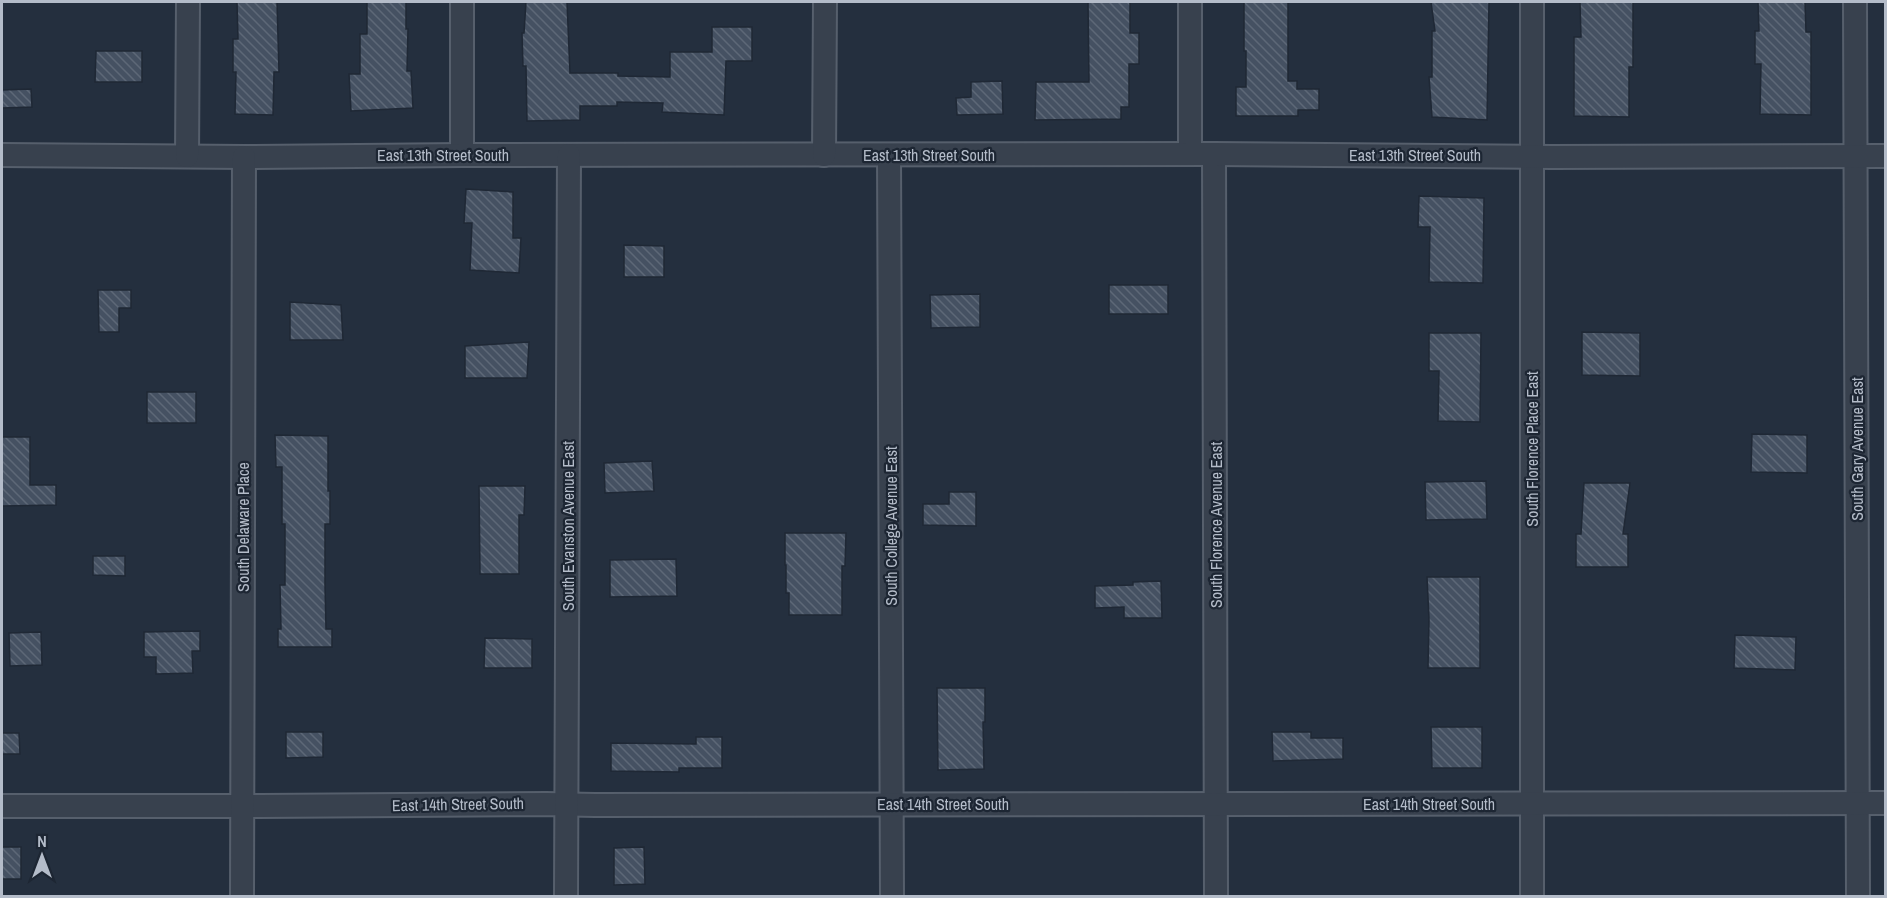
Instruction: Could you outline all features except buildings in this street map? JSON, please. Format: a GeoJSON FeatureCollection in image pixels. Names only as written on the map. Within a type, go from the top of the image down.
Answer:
{"type":"FeatureCollection","features":[{"type":"Feature","properties":{"kind":"street"},"geometry":{"type":"LineString","coordinates":[[187,156],[188,2]]}},
{"type":"Feature","properties":{"kind":"street"},"geometry":{"type":"LineString","coordinates":[[462,2],[462,155]]}},
{"type":"Feature","properties":{"kind":"street"},"geometry":{"type":"LineString","coordinates":[[824,155],[825,2]]}},
{"type":"Feature","properties":{"kind":"street"},"geometry":{"type":"LineString","coordinates":[[1190,2],[1190,154]]}},
{"type":"Feature","properties":{"kind":"street","name":"South Florence Place East"},"geometry":{"type":"LineString","coordinates":[[1532,2],[1532,897]]}},
{"type":"Feature","properties":{"kind":"street","name":"South Gary Avenue East"},"geometry":{"type":"LineString","coordinates":[[1855,2],[1858,897]]}},
{"type":"Feature","properties":{"kind":"street","name":"East 13th Street South"},"geometry":{"type":"LineString","coordinates":[[2,155],[244,157],[1190,154],[1886,156]]}},
{"type":"Feature","properties":{"kind":"street","name":"South Florence Avenue East"},"geometry":{"type":"LineString","coordinates":[[1214,154],[1216,897]]}},
{"type":"Feature","properties":{"kind":"street","name":"South Evanston Avenue East"},"geometry":{"type":"LineString","coordinates":[[566,897],[570,155]]}},
{"type":"Feature","properties":{"kind":"street","name":"South College Avenue East"},"geometry":{"type":"LineString","coordinates":[[889,155],[892,897]]}},
{"type":"Feature","properties":{"kind":"street","name":"South Delaware Place"},"geometry":{"type":"LineString","coordinates":[[242,897],[244,157]]}},
{"type":"Feature","properties":{"kind":"street","name":"East 14th Street South"},"geometry":{"type":"LineString","coordinates":[[2,806],[1886,803]]}}]}
